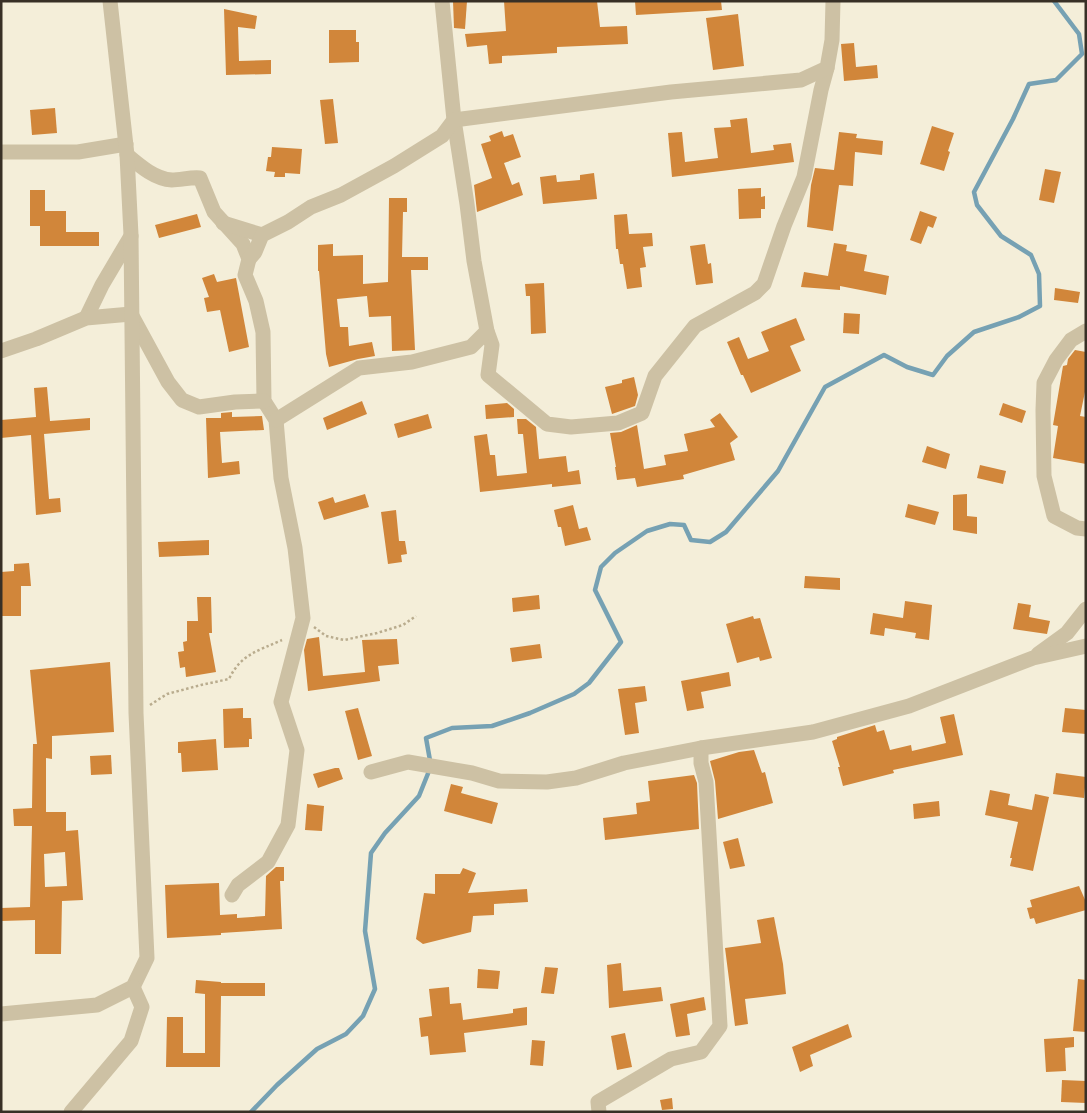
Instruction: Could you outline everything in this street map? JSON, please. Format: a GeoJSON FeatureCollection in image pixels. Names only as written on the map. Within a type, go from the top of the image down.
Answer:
{"type":"FeatureCollection","features":[{"type":"Feature","properties":{"kind":"street"},"geometry":{"type":"LineString","coordinates":[[1,1014],[96,1005],[133,987],[147,958],[136,713],[131,235],[127,150],[110,1]]}},
{"type":"Feature","properties":{"kind":"street"},"geometry":{"type":"LineString","coordinates":[[442,1],[454,120],[474,261],[487,331],[492,345],[488,375],[548,424],[571,427],[618,423],[642,413],[655,376],[695,326],[755,293],[764,284],[784,226],[804,177],[832,40],[832,1]]}},
{"type":"Feature","properties":{"kind":"street"},"geometry":{"type":"LineString","coordinates":[[243,244],[288,222],[311,207],[341,195],[394,166],[442,136],[454,120],[662,93],[801,80],[827,68]]}},
{"type":"Feature","properties":{"kind":"street"},"geometry":{"type":"LineString","coordinates":[[1,152],[127,150]]}},
{"type":"Feature","properties":{"kind":"street"},"geometry":{"type":"LineString","coordinates":[[127,150],[142,167],[157,176],[172,180],[200,178],[214,212],[243,244],[248,259],[245,275],[256,301],[263,332],[264,401],[276,420],[281,478],[295,548],[301,625],[281,702],[297,750],[288,825],[268,862],[238,885],[232,895]]}},
{"type":"Feature","properties":{"kind":"street"},"geometry":{"type":"LineString","coordinates":[[222,222],[262,235]]}},
{"type":"Feature","properties":{"kind":"street"},"geometry":{"type":"LineString","coordinates":[[86,318],[102,285],[131,235]]}},
{"type":"Feature","properties":{"kind":"street"},"geometry":{"type":"LineString","coordinates":[[248,259],[255,252],[262,235]]}},
{"type":"Feature","properties":{"kind":"street"},"geometry":{"type":"LineString","coordinates":[[1,351],[86,318],[131,314]]}},
{"type":"Feature","properties":{"kind":"street"},"geometry":{"type":"LineString","coordinates":[[131,314],[168,382],[182,400],[199,407],[235,402],[264,401]]}},
{"type":"Feature","properties":{"kind":"street"},"geometry":{"type":"LineString","coordinates":[[276,420],[359,368],[412,362],[471,347],[487,331]]}},
{"type":"Feature","properties":{"kind":"street"},"geometry":{"type":"LineString","coordinates":[[1086,331],[1070,340],[1056,360],[1044,383],[1042,410],[1044,476],[1054,516],[1077,528],[1086,529]]}},
{"type":"Feature","properties":{"kind":"street"},"geometry":{"type":"LineString","coordinates":[[1033,658],[1067,633],[1086,609]]}},
{"type":"Feature","properties":{"kind":"street"},"geometry":{"type":"LineString","coordinates":[[371,772],[408,762],[472,773],[499,781],[547,782],[576,778],[624,764],[701,748],[813,732],[909,706],[1033,658],[1086,646]]}},
{"type":"Feature","properties":{"kind":"street"},"geometry":{"type":"LineString","coordinates":[[599,1112],[598,1102],[641,1076],[671,1059],[701,1052],[720,1026],[706,782],[701,763],[701,748]]}},
{"type":"Feature","properties":{"kind":"street"},"geometry":{"type":"LineString","coordinates":[[71,1112],[131,1041],[142,1007],[133,987]]}},
{"type":"Feature","properties":{"kind":"path"},"geometry":{"type":"LineString","coordinates":[[136,713],[167,694],[201,684],[229,679],[235,667],[245,657],[301,625],[326,636],[344,640],[404,625],[416,616]]}},
{"type":"Feature","properties":{"kind":"building"},"geometry":{"type":"Polygon","coordinates":[[[453,1],[467,1],[465,29],[454,28],[453,1]]]}},
{"type":"Feature","properties":{"kind":"building"},"geometry":{"type":"Polygon","coordinates":[[[504,1],[597,1],[600,27],[627,26],[628,44],[557,47],[557,53],[502,56],[502,63],[489,64],[487,45],[467,47],[465,34],[506,31],[504,1]]]}},
{"type":"Feature","properties":{"kind":"building"},"geometry":{"type":"Polygon","coordinates":[[[635,1],[721,1],[722,10],[636,15],[635,1]]]}},
{"type":"Feature","properties":{"kind":"building"},"geometry":{"type":"Polygon","coordinates":[[[224,9],[257,16],[255,29],[238,27],[239,61],[271,60],[271,74],[226,75],[224,9]]]}},
{"type":"Feature","properties":{"kind":"building"},"geometry":{"type":"Polygon","coordinates":[[[738,14],[744,66],[713,70],[706,18],[738,14]]]}},
{"type":"Feature","properties":{"kind":"building"},"geometry":{"type":"Polygon","coordinates":[[[329,30],[356,30],[356,42],[359,42],[359,62],[329,63],[329,30]]]}},
{"type":"Feature","properties":{"kind":"building"},"geometry":{"type":"Polygon","coordinates":[[[854,43],[856,67],[877,65],[878,78],[844,81],[841,44],[854,43]]]}},
{"type":"Feature","properties":{"kind":"building"},"geometry":{"type":"Polygon","coordinates":[[[333,99],[338,143],[325,144],[320,100],[333,99]]]}},
{"type":"Feature","properties":{"kind":"building"},"geometry":{"type":"Polygon","coordinates":[[[55,108],[57,133],[32,135],[30,110],[55,108]]]}},
{"type":"Feature","properties":{"kind":"building"},"geometry":{"type":"Polygon","coordinates":[[[747,118],[751,153],[774,150],[773,145],[791,143],[794,162],[672,177],[668,133],[682,132],[685,162],[718,158],[714,128],[731,127],[730,120],[747,118]]]}},
{"type":"Feature","properties":{"kind":"building"},"geometry":{"type":"Polygon","coordinates":[[[932,126],[954,133],[944,171],[920,164],[932,126]]]}},
{"type":"Feature","properties":{"kind":"building"},"geometry":{"type":"Polygon","coordinates":[[[502,131],[504,137],[513,134],[521,157],[504,163],[512,185],[519,182],[523,195],[477,212],[474,185],[492,178],[481,144],[491,141],[489,136],[502,131]]]}},
{"type":"Feature","properties":{"kind":"building"},"geometry":{"type":"Polygon","coordinates":[[[839,132],[857,134],[856,138],[883,141],[882,155],[855,152],[853,186],[839,185],[833,231],[807,227],[811,185],[815,168],[834,170],[839,132]]]}},
{"type":"Feature","properties":{"kind":"building"},"geometry":{"type":"Polygon","coordinates":[[[272,147],[302,149],[300,174],[285,173],[285,177],[274,177],[275,172],[266,171],[272,147]]]}},
{"type":"Feature","properties":{"kind":"building"},"geometry":{"type":"Polygon","coordinates":[[[1045,169],[1061,172],[1054,203],[1039,200],[1045,169]]]}},
{"type":"Feature","properties":{"kind":"building"},"geometry":{"type":"Polygon","coordinates":[[[594,173],[597,199],[543,204],[540,177],[556,175],[557,182],[580,180],[580,175],[594,173]]]}},
{"type":"Feature","properties":{"kind":"building"},"geometry":{"type":"Polygon","coordinates":[[[761,188],[761,197],[765,196],[765,209],[761,209],[761,218],[739,219],[738,189],[761,188]]]}},
{"type":"Feature","properties":{"kind":"building"},"geometry":{"type":"Polygon","coordinates":[[[30,190],[45,190],[45,211],[66,211],[66,232],[99,232],[99,246],[40,246],[40,226],[30,226],[30,190]]]}},
{"type":"Feature","properties":{"kind":"building"},"geometry":{"type":"Polygon","coordinates":[[[389,198],[407,198],[407,212],[403,212],[402,257],[428,257],[428,270],[411,270],[415,350],[392,351],[391,316],[369,317],[367,296],[337,299],[340,327],[348,327],[349,346],[372,342],[375,356],[329,367],[326,354],[318,271],[318,245],[333,244],[333,256],[363,255],[363,284],[388,282],[389,198]]]}},
{"type":"Feature","properties":{"kind":"building"},"geometry":{"type":"Polygon","coordinates":[[[920,211],[937,217],[933,228],[928,226],[921,244],[910,240],[920,211]]]}},
{"type":"Feature","properties":{"kind":"building"},"geometry":{"type":"Polygon","coordinates":[[[197,214],[201,227],[159,238],[155,225],[197,214]]]}},
{"type":"Feature","properties":{"kind":"building"},"geometry":{"type":"Polygon","coordinates":[[[627,214],[629,234],[652,233],[653,246],[643,247],[646,267],[640,268],[642,287],[627,289],[623,264],[620,264],[618,249],[616,249],[614,215],[627,214]]]}},
{"type":"Feature","properties":{"kind":"building"},"geometry":{"type":"Polygon","coordinates":[[[834,243],[847,245],[846,251],[867,255],[864,271],[889,276],[886,295],[840,286],[840,290],[801,287],[804,272],[828,276],[834,243]]]}},
{"type":"Feature","properties":{"kind":"building"},"geometry":{"type":"Polygon","coordinates":[[[705,244],[708,264],[711,263],[713,283],[696,285],[690,246],[705,244]]]}},
{"type":"Feature","properties":{"kind":"building"},"geometry":{"type":"Polygon","coordinates":[[[214,274],[217,282],[236,278],[249,347],[229,352],[220,310],[207,312],[204,298],[209,297],[202,278],[214,274]]]}},
{"type":"Feature","properties":{"kind":"building"},"geometry":{"type":"Polygon","coordinates":[[[544,283],[546,333],[531,334],[530,296],[526,296],[525,284],[544,283]]]}},
{"type":"Feature","properties":{"kind":"building"},"geometry":{"type":"Polygon","coordinates":[[[1055,288],[1080,292],[1078,303],[1054,300],[1055,288]]]}},
{"type":"Feature","properties":{"kind":"building"},"geometry":{"type":"Polygon","coordinates":[[[844,313],[860,314],[859,334],[843,333],[844,313]]]}},
{"type":"Feature","properties":{"kind":"building"},"geometry":{"type":"Polygon","coordinates":[[[796,318],[805,340],[790,346],[801,371],[751,393],[727,342],[739,337],[748,359],[769,351],[761,332],[796,318]]]}},
{"type":"Feature","properties":{"kind":"building"},"geometry":{"type":"Polygon","coordinates":[[[1075,350],[1086,352],[1086,387],[1080,416],[1086,417],[1086,464],[1053,458],[1058,426],[1053,425],[1063,366],[1067,365],[1068,359],[1075,350]]]}},
{"type":"Feature","properties":{"kind":"building"},"geometry":{"type":"Polygon","coordinates":[[[634,377],[638,395],[635,406],[612,414],[605,387],[622,383],[622,380],[634,377]]]}},
{"type":"Feature","properties":{"kind":"building"},"geometry":{"type":"Polygon","coordinates":[[[47,387],[50,421],[90,418],[90,430],[44,434],[49,499],[60,498],[61,512],[36,515],[31,435],[1,438],[1,420],[36,417],[34,388],[47,387]]]}},
{"type":"Feature","properties":{"kind":"building"},"geometry":{"type":"Polygon","coordinates":[[[362,401],[367,414],[327,430],[323,418],[362,401]]]}},
{"type":"Feature","properties":{"kind":"building"},"geometry":{"type":"Polygon","coordinates":[[[507,403],[514,409],[514,417],[486,419],[485,405],[507,403]]]}},
{"type":"Feature","properties":{"kind":"building"},"geometry":{"type":"Polygon","coordinates":[[[1003,403],[1026,411],[1022,423],[999,415],[1003,403]]]}},
{"type":"Feature","properties":{"kind":"building"},"geometry":{"type":"Polygon","coordinates":[[[232,412],[232,417],[262,416],[264,430],[220,432],[222,463],[239,461],[240,474],[208,478],[206,418],[221,418],[221,413],[232,412]]]}},
{"type":"Feature","properties":{"kind":"building"},"geometry":{"type":"Polygon","coordinates":[[[720,413],[738,437],[730,443],[735,460],[683,475],[684,479],[637,487],[635,478],[617,480],[610,433],[621,432],[637,425],[644,469],[666,465],[664,455],[688,451],[684,434],[715,427],[710,420],[720,413]]]}},
{"type":"Feature","properties":{"kind":"building"},"geometry":{"type":"Polygon","coordinates":[[[428,414],[432,428],[398,438],[394,424],[428,414]]]}},
{"type":"Feature","properties":{"kind":"building"},"geometry":{"type":"Polygon","coordinates":[[[517,419],[526,419],[536,427],[539,459],[566,456],[568,472],[579,470],[581,484],[552,487],[552,484],[480,492],[474,436],[487,434],[490,455],[495,455],[497,476],[527,473],[523,434],[518,434],[517,419]]]}},
{"type":"Feature","properties":{"kind":"building"},"geometry":{"type":"Polygon","coordinates":[[[927,446],[950,454],[946,469],[922,462],[927,446]]]}},
{"type":"Feature","properties":{"kind":"building"},"geometry":{"type":"Polygon","coordinates":[[[980,465],[1006,471],[1003,484],[977,478],[980,465]]]}},
{"type":"Feature","properties":{"kind":"building"},"geometry":{"type":"Polygon","coordinates":[[[365,494],[369,507],[324,520],[318,502],[333,497],[335,503],[365,494]]]}},
{"type":"Feature","properties":{"kind":"building"},"geometry":{"type":"Polygon","coordinates":[[[967,494],[967,516],[977,517],[977,534],[953,530],[953,495],[967,494]]]}},
{"type":"Feature","properties":{"kind":"building"},"geometry":{"type":"Polygon","coordinates":[[[908,504],[939,512],[935,525],[905,517],[908,504]]]}},
{"type":"Feature","properties":{"kind":"building"},"geometry":{"type":"Polygon","coordinates":[[[573,505],[579,529],[587,527],[591,540],[565,546],[561,527],[558,527],[554,510],[573,505]]]}},
{"type":"Feature","properties":{"kind":"building"},"geometry":{"type":"Polygon","coordinates":[[[396,510],[399,541],[405,541],[407,554],[401,555],[402,562],[388,564],[381,512],[396,510]]]}},
{"type":"Feature","properties":{"kind":"building"},"geometry":{"type":"Polygon","coordinates":[[[209,540],[209,555],[159,557],[158,542],[209,540]]]}},
{"type":"Feature","properties":{"kind":"building"},"geometry":{"type":"Polygon","coordinates":[[[29,563],[31,586],[21,586],[21,616],[1,616],[1,572],[14,571],[14,564],[29,563]]]}},
{"type":"Feature","properties":{"kind":"building"},"geometry":{"type":"Polygon","coordinates":[[[805,576],[840,578],[840,590],[804,588],[805,576]]]}},
{"type":"Feature","properties":{"kind":"building"},"geometry":{"type":"Polygon","coordinates":[[[539,595],[540,609],[513,612],[512,598],[539,595]]]}},
{"type":"Feature","properties":{"kind":"building"},"geometry":{"type":"Polygon","coordinates":[[[197,597],[211,597],[212,633],[209,633],[216,672],[186,677],[185,667],[180,668],[178,652],[184,651],[183,642],[187,641],[187,621],[198,621],[197,597]]]}},
{"type":"Feature","properties":{"kind":"building"},"geometry":{"type":"Polygon","coordinates":[[[905,601],[932,605],[929,640],[915,638],[916,633],[885,628],[884,636],[870,634],[873,613],[903,618],[905,601]]]}},
{"type":"Feature","properties":{"kind":"building"},"geometry":{"type":"Polygon","coordinates":[[[1018,603],[1031,605],[1029,617],[1050,621],[1047,634],[1013,629],[1018,603]]]}},
{"type":"Feature","properties":{"kind":"building"},"geometry":{"type":"Polygon","coordinates":[[[753,616],[754,619],[760,618],[772,658],[760,661],[759,657],[737,663],[726,624],[753,616]]]}},
{"type":"Feature","properties":{"kind":"building"},"geometry":{"type":"Polygon","coordinates":[[[319,637],[323,676],[365,672],[362,640],[397,639],[399,664],[378,666],[380,681],[308,691],[304,650],[307,639],[319,637]]]}},
{"type":"Feature","properties":{"kind":"building"},"geometry":{"type":"Polygon","coordinates":[[[540,644],[542,658],[512,662],[510,648],[540,644]]]}},
{"type":"Feature","properties":{"kind":"building"},"geometry":{"type":"Polygon","coordinates":[[[110,662],[114,732],[52,736],[52,759],[46,758],[46,812],[66,812],[66,831],[78,830],[83,900],[62,901],[61,954],[35,954],[35,920],[1,921],[1,908],[30,907],[32,826],[14,826],[13,809],[32,808],[33,744],[37,744],[30,670],[110,662]],[[65,852],[44,854],[45,887],[67,886],[65,852]]]}},
{"type":"Feature","properties":{"kind":"building"},"geometry":{"type":"Polygon","coordinates":[[[729,672],[731,686],[701,692],[704,708],[687,711],[681,681],[729,672]]]}},
{"type":"Feature","properties":{"kind":"building"},"geometry":{"type":"Polygon","coordinates":[[[645,686],[647,701],[635,703],[639,733],[625,735],[618,689],[645,686]]]}},
{"type":"Feature","properties":{"kind":"building"},"geometry":{"type":"Polygon","coordinates":[[[243,708],[243,718],[251,718],[252,739],[249,739],[249,747],[224,748],[223,709],[243,708]]]}},
{"type":"Feature","properties":{"kind":"building"},"geometry":{"type":"Polygon","coordinates":[[[358,708],[372,756],[358,760],[345,711],[358,708]]]}},
{"type":"Feature","properties":{"kind":"building"},"geometry":{"type":"Polygon","coordinates":[[[1065,708],[1086,710],[1086,734],[1062,732],[1065,708]]]}},
{"type":"Feature","properties":{"kind":"building"},"geometry":{"type":"Polygon","coordinates":[[[954,714],[963,755],[893,770],[894,773],[843,786],[838,767],[840,767],[832,741],[837,739],[837,737],[875,725],[877,732],[884,730],[890,750],[911,745],[912,751],[946,743],[940,717],[954,714]]]}},
{"type":"Feature","properties":{"kind":"building"},"geometry":{"type":"Polygon","coordinates":[[[216,739],[218,770],[182,772],[181,753],[178,753],[178,742],[216,739]]]}},
{"type":"Feature","properties":{"kind":"building"},"geometry":{"type":"Polygon","coordinates":[[[754,750],[762,773],[765,772],[773,803],[718,819],[715,781],[710,761],[739,752],[754,750]]]}},
{"type":"Feature","properties":{"kind":"building"},"geometry":{"type":"Polygon","coordinates":[[[111,755],[112,774],[91,775],[90,756],[111,755]]]}},
{"type":"Feature","properties":{"kind":"building"},"geometry":{"type":"Polygon","coordinates":[[[339,768],[343,779],[318,788],[313,774],[339,768]]]}},
{"type":"Feature","properties":{"kind":"building"},"geometry":{"type":"Polygon","coordinates":[[[1056,773],[1086,777],[1084,798],[1053,794],[1056,773]]]}},
{"type":"Feature","properties":{"kind":"building"},"geometry":{"type":"Polygon","coordinates":[[[694,775],[697,783],[699,829],[605,840],[603,818],[637,814],[636,803],[650,801],[648,781],[694,775]]]}},
{"type":"Feature","properties":{"kind":"building"},"geometry":{"type":"Polygon","coordinates":[[[451,784],[463,787],[461,793],[498,803],[492,824],[444,811],[451,784]]]}},
{"type":"Feature","properties":{"kind":"building"},"geometry":{"type":"Polygon","coordinates":[[[990,790],[1010,794],[1008,805],[1032,810],[1035,794],[1049,797],[1033,871],[1010,866],[1018,822],[985,815],[990,790]]]}},
{"type":"Feature","properties":{"kind":"building"},"geometry":{"type":"Polygon","coordinates":[[[939,801],[940,816],[914,819],[913,804],[939,801]]]}},
{"type":"Feature","properties":{"kind":"building"},"geometry":{"type":"Polygon","coordinates":[[[307,804],[324,806],[322,831],[305,830],[307,804]]]}},
{"type":"Feature","properties":{"kind":"building"},"geometry":{"type":"Polygon","coordinates":[[[738,838],[745,866],[730,869],[723,842],[738,838]]]}},
{"type":"Feature","properties":{"kind":"building"},"geometry":{"type":"Polygon","coordinates":[[[276,867],[284,867],[284,881],[280,881],[282,929],[167,938],[165,885],[219,883],[220,915],[237,914],[237,918],[265,916],[266,876],[276,867]]]}},
{"type":"Feature","properties":{"kind":"building"},"geometry":{"type":"Polygon","coordinates":[[[463,868],[476,873],[468,893],[527,889],[528,902],[494,904],[494,915],[473,916],[471,932],[423,944],[416,939],[424,893],[435,894],[435,874],[460,874],[463,868]]]}},
{"type":"Feature","properties":{"kind":"building"},"geometry":{"type":"Polygon","coordinates":[[[1079,886],[1086,902],[1086,910],[1036,924],[1034,918],[1030,919],[1027,908],[1032,907],[1030,900],[1079,886]]]}},
{"type":"Feature","properties":{"kind":"building"},"geometry":{"type":"Polygon","coordinates":[[[774,917],[783,964],[786,994],[745,999],[748,1024],[735,1026],[725,948],[761,943],[757,920],[774,917]]]}},
{"type":"Feature","properties":{"kind":"building"},"geometry":{"type":"Polygon","coordinates":[[[621,963],[623,991],[661,987],[663,1001],[609,1008],[607,965],[621,963]]]}},
{"type":"Feature","properties":{"kind":"building"},"geometry":{"type":"Polygon","coordinates":[[[545,967],[558,968],[554,994],[541,993],[545,967]]]}},
{"type":"Feature","properties":{"kind":"building"},"geometry":{"type":"Polygon","coordinates":[[[478,969],[500,971],[498,989],[477,988],[478,969]]]}},
{"type":"Feature","properties":{"kind":"building"},"geometry":{"type":"Polygon","coordinates":[[[1078,979],[1086,980],[1086,1032],[1073,1031],[1078,979]]]}},
{"type":"Feature","properties":{"kind":"building"},"geometry":{"type":"Polygon","coordinates":[[[196,980],[221,983],[265,983],[265,996],[221,996],[220,1067],[166,1067],[167,1017],[183,1017],[183,1053],[205,1053],[205,994],[195,993],[196,980]]]}},
{"type":"Feature","properties":{"kind":"building"},"geometry":{"type":"Polygon","coordinates":[[[449,987],[450,1004],[461,1003],[463,1020],[513,1013],[513,1009],[527,1007],[527,1025],[464,1033],[466,1052],[430,1055],[428,1036],[421,1037],[419,1018],[432,1016],[429,989],[449,987]]]}},
{"type":"Feature","properties":{"kind":"building"},"geometry":{"type":"Polygon","coordinates":[[[704,997],[706,1010],[687,1014],[690,1035],[676,1037],[670,1004],[704,997]]]}},
{"type":"Feature","properties":{"kind":"building"},"geometry":{"type":"Polygon","coordinates":[[[848,1024],[852,1037],[810,1055],[813,1066],[800,1072],[792,1047],[848,1024]]]}},
{"type":"Feature","properties":{"kind":"building"},"geometry":{"type":"Polygon","coordinates":[[[625,1033],[632,1067],[617,1070],[611,1036],[625,1033]]]}},
{"type":"Feature","properties":{"kind":"building"},"geometry":{"type":"Polygon","coordinates":[[[1074,1037],[1074,1047],[1065,1048],[1066,1071],[1046,1072],[1044,1039],[1074,1037]]]}},
{"type":"Feature","properties":{"kind":"building"},"geometry":{"type":"Polygon","coordinates":[[[532,1040],[545,1041],[543,1066],[530,1065],[532,1040]]]}},
{"type":"Feature","properties":{"kind":"building"},"geometry":{"type":"Polygon","coordinates":[[[1062,1080],[1086,1081],[1086,1103],[1061,1102],[1062,1080]]]}},
{"type":"Feature","properties":{"kind":"building"},"geometry":{"type":"Polygon","coordinates":[[[672,1098],[673,1109],[662,1110],[660,1100],[672,1098]]]}},
{"type":"Feature","properties":{"kind":"waterway"},"geometry":{"type":"LineString","coordinates":[[251,1112],[277,1085],[317,1049],[346,1034],[363,1016],[375,989],[365,931],[371,853],[385,833],[419,796],[431,766],[426,738],[452,728],[492,726],[530,713],[574,694],[589,683],[621,642],[595,590],[601,567],[615,553],[647,531],[670,524],[684,525],[691,540],[710,542],[726,532],[778,471],[825,387],[884,355],[907,367],[933,375],[947,356],[974,332],[1019,317],[1040,306],[1039,274],[1031,255],[1001,236],[977,205],[974,192],[1013,119],[1029,84],[1056,80],[1082,54],[1079,34],[1054,1]]}}]}
